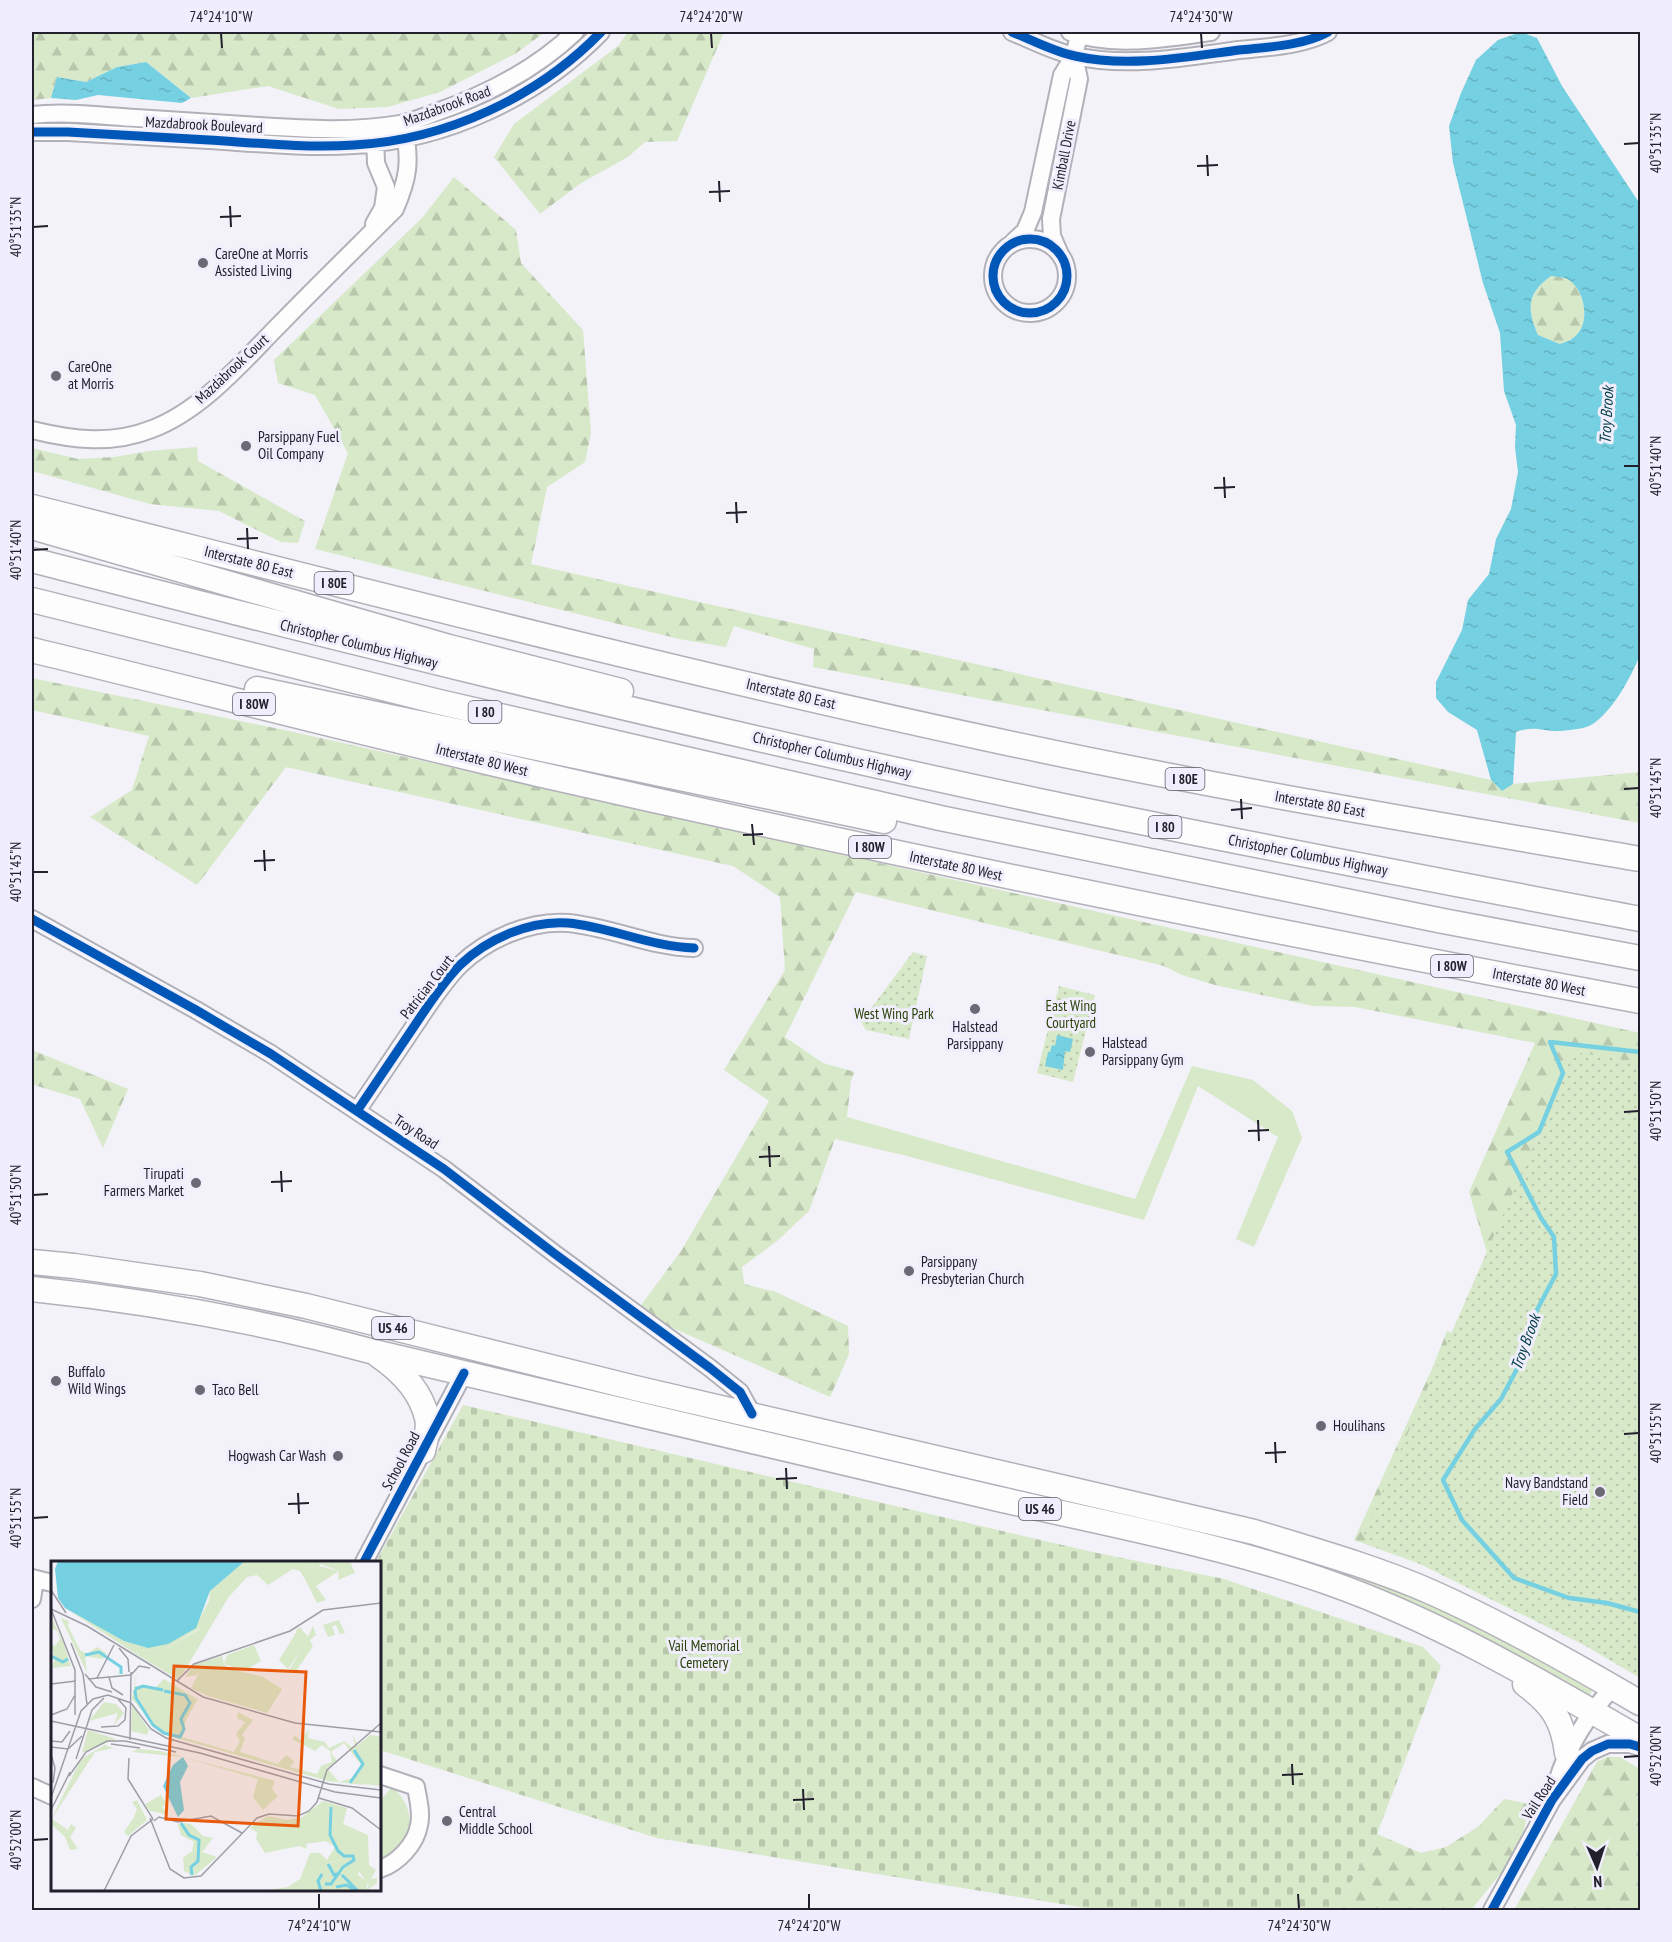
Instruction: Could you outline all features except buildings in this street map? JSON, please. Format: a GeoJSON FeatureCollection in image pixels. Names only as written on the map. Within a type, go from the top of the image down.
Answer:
{"type":"FeatureCollection","features":[{"type":"Feature","properties":{"kind":"highway","name":"Interstate 80 East"},"geometry":{"type":"LineString","coordinates":[[32,507],[504,626],[966,734],[1242,790],[1641,859]]}},
{"type":"Feature","properties":{"kind":"highway"},"geometry":{"type":"LineString","coordinates":[[32,527],[449,647],[667,702],[692,724]]}},
{"type":"Feature","properties":{"kind":"highway","name":"Christopher Columbus Highway"},"geometry":{"type":"LineString","coordinates":[[32,560],[310,633],[692,724],[1203,835],[1641,919]]}},
{"type":"Feature","properties":{"kind":"highway","name":"I 80"},"geometry":{"type":"LineString","coordinates":[[32,600],[435,701],[940,818],[1432,919],[1641,958]]}},
{"type":"Feature","properties":{"kind":"highway"},"geometry":{"type":"LineString","coordinates":[[32,643],[880,821],[940,818]]}},
{"type":"Feature","properties":{"kind":"highway","name":"Interstate 80 West"},"geometry":{"type":"LineString","coordinates":[[32,650],[535,773],[877,849],[1253,927],[1641,1001]]}},
{"type":"Feature","properties":{"kind":"highway"},"geometry":{"type":"LineString","coordinates":[[1558,846],[1604,840],[1641,844]]}},
{"type":"Feature","properties":{"kind":"highway","name":"US 46"},"geometry":{"type":"LineString","coordinates":[[32,1262],[123,1272],[306,1306],[635,1388],[1254,1532],[1322,1552],[1430,1592],[1580,1666],[1641,1702]]}},
{"type":"Feature","properties":{"kind":"highway","name":"US 46"},"geometry":{"type":"LineString","coordinates":[[32,1289],[111,1297],[218,1314],[322,1337],[374,1352],[1193,1544],[1285,1568],[1384,1604],[1467,1642],[1641,1738]]}},
{"type":"Feature","properties":{"kind":"highway"},"geometry":{"type":"LineString","coordinates":[[374,1352],[393,1365],[405,1377],[421,1404],[427,1418],[428,1429],[423,1450]]}},
{"type":"Feature","properties":{"kind":"highway"},"geometry":{"type":"LineString","coordinates":[[464,1373],[473,1365],[506,1367],[557,1380],[635,1388]]}},
{"type":"Feature","properties":{"kind":"highway"},"geometry":{"type":"LineString","coordinates":[[1467,1642],[1537,1693],[1550,1706],[1562,1726],[1567,1753]]}},
{"type":"Feature","properties":{"kind":"street","name":"Mazdabrook Road"},"geometry":{"type":"LineString","coordinates":[[404,131],[518,76],[558,48],[575,32]]}},
{"type":"Feature","properties":{"kind":"street","name":"Mazdabrook Road"},"geometry":{"type":"LineString","coordinates":[[375,135],[467,120],[538,84],[564,65],[601,32]]}},
{"type":"Feature","properties":{"kind":"street"},"geometry":{"type":"LineString","coordinates":[[1012,32],[1074,56],[1109,61],[1145,61],[1261,47],[1315,38],[1328,32]]}},
{"type":"Feature","properties":{"kind":"street"},"geometry":{"type":"LineString","coordinates":[[1074,33],[1106,39],[1135,39],[1211,32]]}},
{"type":"Feature","properties":{"kind":"street","name":"Kimball Drive"},"geometry":{"type":"LineString","coordinates":[[1074,33],[1074,56],[1079,79],[1051,219],[1052,236],[1068,276],[1059,300],[1050,308],[1028,314],[1007,306],[994,287],[992,274],[995,261],[1002,250],[1025,231],[1033,212],[1062,75],[1074,56]]}},
{"type":"Feature","properties":{"kind":"street","name":"Mazdabrook Boulevard"},"geometry":{"type":"LineString","coordinates":[[32,115],[94,115],[375,135]]}},
{"type":"Feature","properties":{"kind":"street","name":"Mazdabrook Court"},"geometry":{"type":"LineString","coordinates":[[32,430],[70,438],[107,440],[132,436],[171,421],[218,386],[395,209],[406,183],[408,154],[404,131]]}},
{"type":"Feature","properties":{"kind":"street","name":"Mazdabrook Boulevard"},"geometry":{"type":"LineString","coordinates":[[32,132],[304,146],[375,135]]}},
{"type":"Feature","properties":{"kind":"street","name":"Mazdabrook Court"},"geometry":{"type":"LineString","coordinates":[[366,237],[383,208],[386,187],[376,163],[375,135]]}},
{"type":"Feature","properties":{"kind":"street"},"geometry":{"type":"LineString","coordinates":[[1013,243],[1025,239],[1038,239],[1050,244],[1059,253]]}},
{"type":"Feature","properties":{"kind":"street","name":"Troy Road"},"geometry":{"type":"LineString","coordinates":[[32,919],[262,1048],[444,1168],[555,1254],[710,1368],[740,1392],[752,1414]]}},
{"type":"Feature","properties":{"kind":"street","name":"Patrician Court"},"geometry":{"type":"LineString","coordinates":[[357,1111],[451,975],[471,956],[499,938],[534,926],[567,923],[605,929],[673,947],[694,948]]}},
{"type":"Feature","properties":{"kind":"street","name":"School Road"},"geometry":{"type":"LineString","coordinates":[[365,1561],[464,1373]]}},
{"type":"Feature","properties":{"kind":"street"},"geometry":{"type":"LineString","coordinates":[[32,1599],[33,1578],[51,1583]]}},
{"type":"Feature","properties":{"kind":"street","name":"Vail Road"},"geometry":{"type":"LineString","coordinates":[[1552,1800],[1559,1771],[1567,1753],[1592,1711],[1613,1687]]}},
{"type":"Feature","properties":{"kind":"street","name":"Vail Road"},"geometry":{"type":"LineString","coordinates":[[1492,1911],[1552,1800],[1582,1759],[1592,1751],[1608,1744],[1630,1744],[1641,1747]]}},
{"type":"Feature","properties":{"kind":"street"},"geometry":{"type":"LineString","coordinates":[[381,1774],[416,1787],[420,1823],[417,1835],[404,1854],[381,1869]]}},
{"type":"Feature","properties":{"kind":"street"},"geometry":{"type":"LineString","coordinates":[[32,1787],[51,1796]]}},
{"type":"Feature","properties":{"kind":"green space"},"geometry":{"type":"Polygon","coordinates":[[[32,32],[545,32],[515,54],[440,92],[388,107],[339,109],[268,86],[191,98],[146,62],[117,67],[86,82],[57,77],[51,98],[32,100],[32,32]]]}},
{"type":"Feature","properties":{"kind":"green space"},"geometry":{"type":"Polygon","coordinates":[[[628,32],[724,32],[677,141],[645,142],[628,157],[581,183],[540,214],[494,157],[514,124],[618,46],[628,32]]]}},
{"type":"Feature","properties":{"kind":"green space"},"geometry":{"type":"Polygon","coordinates":[[[454,177],[516,230],[521,263],[583,330],[591,433],[585,462],[547,487],[531,564],[1491,780],[1502,791],[1513,784],[1640,772],[1640,823],[813,667],[814,649],[734,626],[726,647],[679,639],[315,549],[348,453],[315,395],[278,383],[274,360],[422,218],[454,177]]]}},
{"type":"Feature","properties":{"kind":"green space"},"geometry":{"type":"Polygon","coordinates":[[[1551,276],[1565,278],[1575,285],[1584,306],[1581,329],[1577,335],[1560,344],[1538,335],[1531,310],[1531,302],[1537,289],[1551,276]]]}},
{"type":"Feature","properties":{"kind":"green space"},"geometry":{"type":"Polygon","coordinates":[[[197,447],[198,461],[305,521],[298,543],[281,542],[219,511],[150,504],[32,471],[32,448],[78,459],[197,447]]]}},
{"type":"Feature","properties":{"kind":"green space"},"geometry":{"type":"Polygon","coordinates":[[[32,678],[289,731],[1640,1033],[1640,1258],[1431,1568],[1354,1540],[1447,1331],[1462,1338],[1492,1269],[1469,1192],[1535,1043],[1355,1007],[1313,1006],[1215,985],[1182,975],[1164,966],[856,892],[785,1037],[823,1063],[855,1072],[851,1080],[847,1117],[835,1139],[809,1211],[777,1241],[742,1267],[744,1284],[776,1292],[848,1326],[849,1354],[830,1397],[636,1312],[681,1251],[769,1101],[724,1070],[785,970],[780,897],[733,866],[286,767],[197,885],[90,817],[132,790],[149,736],[32,710],[32,678]]]}},
{"type":"Feature","properties":{"kind":"green space","name":"West Wing Park"},"geometry":{"type":"Polygon","coordinates":[[[913,952],[927,956],[909,1039],[866,1030],[861,1022],[913,952]]]}},
{"type":"Feature","properties":{"kind":"green space","name":"East Wing Courtyard"},"geometry":{"type":"Polygon","coordinates":[[[1059,986],[1095,995],[1073,1082],[1037,1073],[1059,986]]]}},
{"type":"Feature","properties":{"kind":"green space"},"geometry":{"type":"Polygon","coordinates":[[[32,1050],[128,1089],[103,1148],[80,1099],[34,1085],[32,1100],[32,1050]]]}},
{"type":"Feature","properties":{"kind":"green space"},"geometry":{"type":"Polygon","coordinates":[[[1574,1052],[1640,1062],[1640,1678],[1584,1645],[1363,1536],[1574,1052]]]}},
{"type":"Feature","properties":{"kind":"green space"},"geometry":{"type":"Polygon","coordinates":[[[1192,1066],[1253,1080],[1292,1111],[1302,1138],[1254,1247],[1236,1239],[1278,1137],[1198,1086],[1144,1220],[907,1156],[835,1139],[847,1117],[1135,1199],[1192,1066]]]}},
{"type":"Feature","properties":{"kind":"green space"},"geometry":{"type":"Polygon","coordinates":[[[581,1392],[669,1406],[1213,1532],[1384,1583],[1477,1623],[1587,1684],[1592,1691],[1588,1698],[1382,1596],[581,1392]]]}},
{"type":"Feature","properties":{"kind":"green space","name":"Vail Memorial Cemetery"},"geometry":{"type":"Polygon","coordinates":[[[463,1405],[1088,1551],[1224,1579],[1423,1647],[1441,1666],[1377,1834],[1336,1910],[1098,1910],[657,1838],[381,1750],[381,1561],[377,1561],[463,1405]]]}},
{"type":"Feature","properties":{"kind":"green space"},"geometry":{"type":"Polygon","coordinates":[[[1607,1757],[1620,1757],[1640,1769],[1640,1910],[1514,1910],[1597,1762],[1607,1757]]]}},
{"type":"Feature","properties":{"kind":"green space"},"geometry":{"type":"Polygon","coordinates":[[[392,1787],[401,1796],[406,1806],[409,1827],[400,1847],[381,1860],[381,1800],[392,1787]]]}},
{"type":"Feature","properties":{"kind":"green space"},"geometry":{"type":"Polygon","coordinates":[[[1504,1799],[1530,1804],[1519,1851],[1471,1910],[1336,1910],[1377,1834],[1421,1853],[1446,1847],[1479,1826],[1504,1799]]]}},
{"type":"Feature","properties":{"kind":"water"},"geometry":{"type":"Polygon","coordinates":[[[1521,32],[1537,38],[1562,86],[1640,204],[1640,655],[1626,684],[1612,705],[1589,726],[1561,731],[1534,729],[1516,732],[1513,784],[1502,791],[1491,780],[1477,730],[1448,712],[1436,698],[1436,682],[1462,630],[1468,600],[1489,574],[1496,539],[1511,509],[1518,472],[1515,447],[1516,425],[1504,391],[1500,333],[1483,283],[1453,163],[1449,126],[1476,60],[1498,40],[1521,32]],[[1551,276],[1537,289],[1531,302],[1531,310],[1538,335],[1560,344],[1579,333],[1584,309],[1575,285],[1567,279],[1551,276]]]}},
{"type":"Feature","properties":{"kind":"water"},"geometry":{"type":"Polygon","coordinates":[[[146,62],[191,98],[182,103],[98,95],[76,100],[51,98],[57,77],[86,82],[117,67],[146,62]]]}},
{"type":"Feature","properties":{"kind":"water"},"geometry":{"type":"Polygon","coordinates":[[[1057,1035],[1073,1039],[1070,1052],[1065,1051],[1063,1070],[1045,1066],[1048,1052],[1052,1045],[1055,1046],[1057,1035]]]}},
{"type":"Feature","properties":{"kind":"waterway","name":"Troy Brook"},"geometry":{"type":"LineString","coordinates":[[1640,1052],[1550,1042],[1563,1073],[1539,1132],[1507,1152],[1541,1218],[1554,1237],[1556,1274],[1530,1323],[1518,1367],[1501,1399],[1475,1429],[1443,1480],[1462,1520],[1514,1578],[1569,1598],[1607,1603],[1640,1612]]}},
{"type":"Feature","properties":{"kind":"cycle path"},"geometry":{"type":"LineString","coordinates":[[32,132],[68,132],[300,146],[354,145],[388,141],[423,134],[488,111],[549,76],[601,32]]}},
{"type":"Feature","properties":{"kind":"cycle path"},"geometry":{"type":"LineString","coordinates":[[1012,32],[1067,54],[1116,61],[1178,58],[1285,45],[1318,37],[1328,32]]}},
{"type":"Feature","properties":{"kind":"cycle path"},"geometry":{"type":"LineString","coordinates":[[1030,239],[1051,245],[1061,255],[1067,276],[1061,297],[1051,307],[1030,313],[1009,307],[999,297],[993,276],[999,255],[1009,245],[1030,239]]}},
{"type":"Feature","properties":{"kind":"cycle path"},"geometry":{"type":"LineString","coordinates":[[32,919],[271,1054],[444,1169],[710,1368],[740,1392],[752,1414]]}},
{"type":"Feature","properties":{"kind":"cycle path"},"geometry":{"type":"LineString","coordinates":[[357,1111],[446,980],[460,965],[496,939],[524,928],[568,923],[600,928],[662,944],[694,948]]}},
{"type":"Feature","properties":{"kind":"cycle path"},"geometry":{"type":"LineString","coordinates":[[365,1561],[464,1373]]}},
{"type":"Feature","properties":{"kind":"cycle path"},"geometry":{"type":"LineString","coordinates":[[1492,1910],[1552,1800],[1582,1759],[1592,1751],[1608,1744],[1630,1744],[1640,1747]]}},
{"type":"Feature","properties":{"kind":"place","name":"CareOne at Morris Assisted Living"},"geometry":{"type":"Point","coordinates":[203,263]}},
{"type":"Feature","properties":{"kind":"place","name":"CareOne at Morris"},"geometry":{"type":"Point","coordinates":[56,376]}},
{"type":"Feature","properties":{"kind":"place","name":"Parsippany Fuel Oil Company"},"geometry":{"type":"Point","coordinates":[246,446]}},
{"type":"Feature","properties":{"kind":"place","name":"Halstead Parsippany"},"geometry":{"type":"Point","coordinates":[975,1009]}},
{"type":"Feature","properties":{"kind":"place","name":"Halstead Parsippany Gym"},"geometry":{"type":"Point","coordinates":[1090,1052]}},
{"type":"Feature","properties":{"kind":"place","name":"Tirupati Farmers Market"},"geometry":{"type":"Point","coordinates":[196,1183]}},
{"type":"Feature","properties":{"kind":"place","name":"Parsippany Presbyterian Church"},"geometry":{"type":"Point","coordinates":[909,1271]}},
{"type":"Feature","properties":{"kind":"place","name":"Buffalo Wild Wings"},"geometry":{"type":"Point","coordinates":[56,1381]}},
{"type":"Feature","properties":{"kind":"place","name":"Taco Bell"},"geometry":{"type":"Point","coordinates":[200,1390]}},
{"type":"Feature","properties":{"kind":"place","name":"Houlihans"},"geometry":{"type":"Point","coordinates":[1321,1426]}},
{"type":"Feature","properties":{"kind":"place","name":"Hogwash Car Wash"},"geometry":{"type":"Point","coordinates":[338,1456]}},
{"type":"Feature","properties":{"kind":"place","name":"Navy Bandstand Field"},"geometry":{"type":"Point","coordinates":[1600,1492]}},
{"type":"Feature","properties":{"kind":"place","name":"Central Middle School"},"geometry":{"type":"Point","coordinates":[447,1821]}}]}
